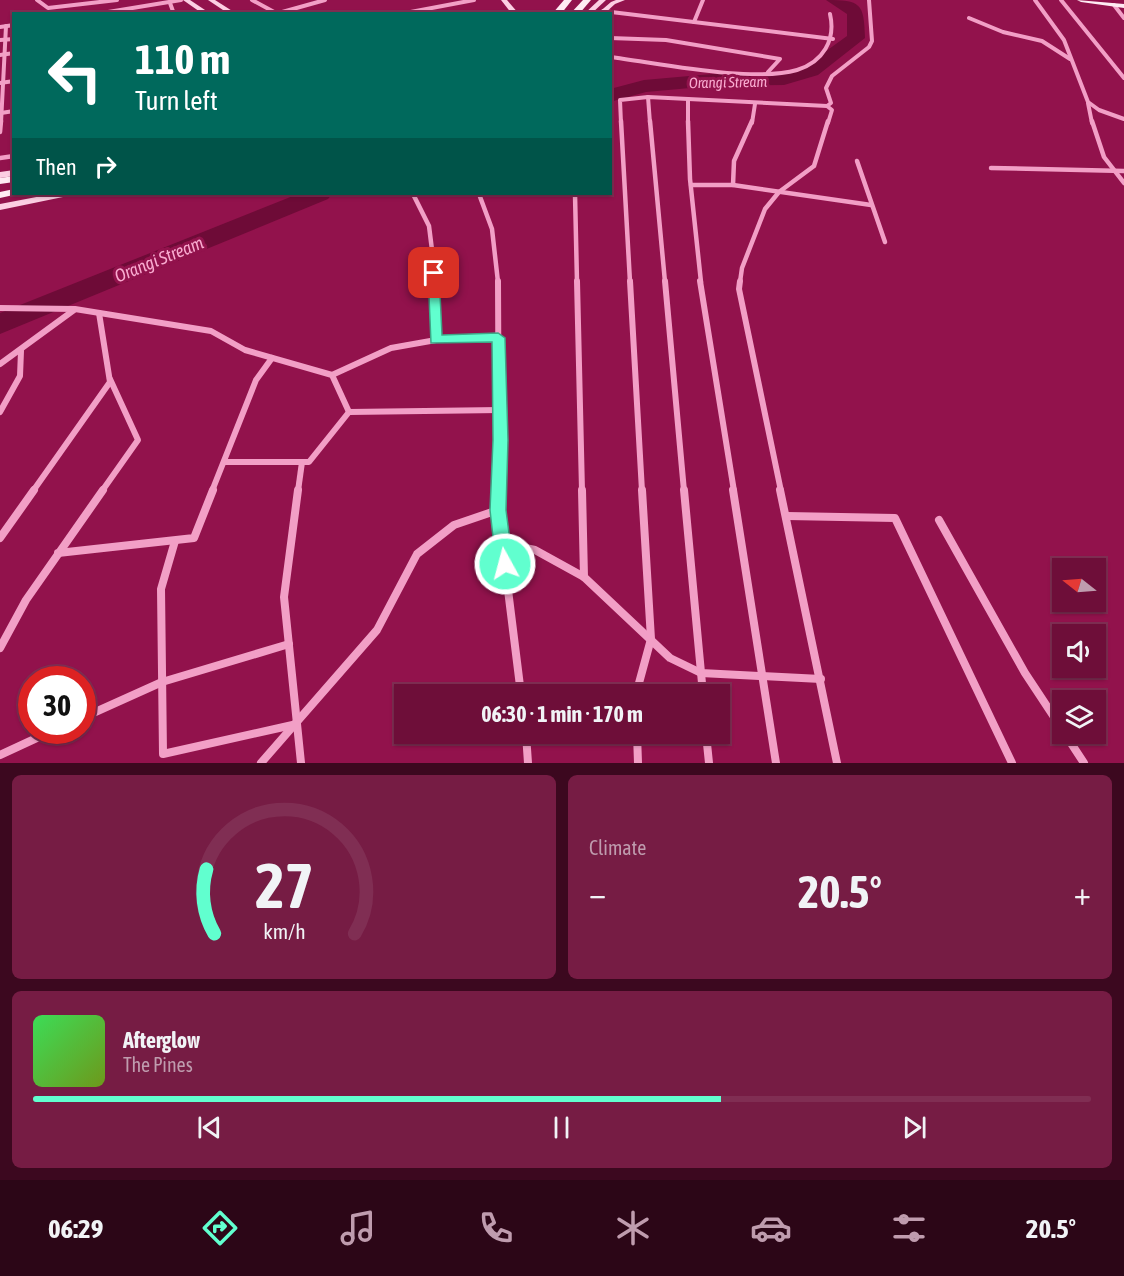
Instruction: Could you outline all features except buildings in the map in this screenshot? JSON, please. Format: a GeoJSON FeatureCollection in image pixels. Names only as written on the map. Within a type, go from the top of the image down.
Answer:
{"type":"FeatureCollection","features":[{"type":"Feature","properties":{"kind":"main road"},"geometry":{"type":"LineString","coordinates":[[558,12],[568,0]]}},
{"type":"Feature","properties":{"kind":"main road"},"geometry":{"type":"LineString","coordinates":[[576,12],[587,0]]}},
{"type":"Feature","properties":{"kind":"main road"},"geometry":{"type":"LineString","coordinates":[[1081,0],[1124,6]]}},
{"type":"Feature","properties":{"kind":"street"},"geometry":{"type":"LineString","coordinates":[[37,0],[48,8],[117,0]]}},
{"type":"Feature","properties":{"kind":"street"},"geometry":{"type":"LineString","coordinates":[[86,0],[91,3]]}},
{"type":"Feature","properties":{"kind":"street"},"geometry":{"type":"LineString","coordinates":[[110,12],[181,0]]}},
{"type":"Feature","properties":{"kind":"street"},"geometry":{"type":"LineString","coordinates":[[186,0],[205,12]]}},
{"type":"Feature","properties":{"kind":"street"},"geometry":{"type":"LineString","coordinates":[[211,0],[231,12]]}},
{"type":"Feature","properties":{"kind":"street"},"geometry":{"type":"LineString","coordinates":[[252,0],[274,12]]}},
{"type":"Feature","properties":{"kind":"street"},"geometry":{"type":"LineString","coordinates":[[280,12],[325,0]]}},
{"type":"Feature","properties":{"kind":"street"},"geometry":{"type":"LineString","coordinates":[[411,12],[474,0]]}},
{"type":"Feature","properties":{"kind":"street"},"geometry":{"type":"LineString","coordinates":[[504,0],[514,12]]}},
{"type":"Feature","properties":{"kind":"street"},"geometry":{"type":"LineString","coordinates":[[589,12],[603,0]]}},
{"type":"Feature","properties":{"kind":"street"},"geometry":{"type":"LineString","coordinates":[[602,12],[619,0]]}},
{"type":"Feature","properties":{"kind":"street"},"geometry":{"type":"LineString","coordinates":[[694,22],[703,0]]}},
{"type":"Feature","properties":{"kind":"street"},"geometry":{"type":"LineString","coordinates":[[826,106],[831,103],[826,88],[832,76],[869,47],[872,41],[869,0]]}},
{"type":"Feature","properties":{"kind":"street"},"geometry":{"type":"LineString","coordinates":[[1035,0],[1064,40],[1088,102],[1099,141],[1112,171],[1124,183]]}},
{"type":"Feature","properties":{"kind":"street"},"geometry":{"type":"LineString","coordinates":[[1061,0],[1124,78]]}},
{"type":"Feature","properties":{"kind":"street"},"geometry":{"type":"LineString","coordinates":[[170,3],[173,12]]}},
{"type":"Feature","properties":{"kind":"street"},"geometry":{"type":"LineString","coordinates":[[1114,5],[1124,18]]}},
{"type":"Feature","properties":{"kind":"street"},"geometry":{"type":"LineString","coordinates":[[146,7],[147,12]]}},
{"type":"Feature","properties":{"kind":"street"},"geometry":{"type":"LineString","coordinates":[[612,13],[833,39]]}},
{"type":"Feature","properties":{"kind":"street"},"geometry":{"type":"LineString","coordinates":[[612,57],[694,68],[785,72],[807,66],[827,51],[833,39],[834,24],[830,14]]}},
{"type":"Feature","properties":{"kind":"street"},"geometry":{"type":"LineString","coordinates":[[969,18],[1003,32],[1042,41],[1071,59]]}},
{"type":"Feature","properties":{"kind":"street"},"geometry":{"type":"LineString","coordinates":[[0,27],[12,25]]}},
{"type":"Feature","properties":{"kind":"street"},"geometry":{"type":"LineString","coordinates":[[0,132],[7,54],[6,26]]}},
{"type":"Feature","properties":{"kind":"street"},"geometry":{"type":"LineString","coordinates":[[612,38],[666,40],[780,59],[768,72]]}},
{"type":"Feature","properties":{"kind":"street"},"geometry":{"type":"LineString","coordinates":[[0,40],[12,39]]}},
{"type":"Feature","properties":{"kind":"street"},"geometry":{"type":"LineString","coordinates":[[0,55],[12,53]]}},
{"type":"Feature","properties":{"kind":"street"},"geometry":{"type":"LineString","coordinates":[[648,97],[702,684]]}},
{"type":"Feature","properties":{"kind":"street"},"geometry":{"type":"LineString","coordinates":[[639,684],[651,639],[620,100],[648,97],[826,106],[832,110],[813,166],[779,192],[765,209],[742,268],[739,289],[837,763]]}},
{"type":"Feature","properties":{"kind":"street"},"geometry":{"type":"LineString","coordinates":[[688,99],[687,150],[705,322],[765,676],[777,763]]}},
{"type":"Feature","properties":{"kind":"street"},"geometry":{"type":"LineString","coordinates":[[1088,102],[1099,110],[1124,119]]}},
{"type":"Feature","properties":{"kind":"street"},"geometry":{"type":"LineString","coordinates":[[733,186],[734,161],[751,127],[755,104]]}},
{"type":"Feature","properties":{"kind":"street"},"geometry":{"type":"LineString","coordinates":[[857,161],[885,242]]}},
{"type":"Feature","properties":{"kind":"street"},"geometry":{"type":"LineString","coordinates":[[991,168],[1124,171]]}},
{"type":"Feature","properties":{"kind":"street"},"geometry":{"type":"LineString","coordinates":[[691,185],[733,186],[871,206]]}},
{"type":"Feature","properties":{"kind":"street"},"geometry":{"type":"LineString","coordinates":[[0,207],[58,195]]}},
{"type":"Feature","properties":{"kind":"street"},"geometry":{"type":"LineString","coordinates":[[414,195],[424,210],[434,241],[435,340]]}},
{"type":"Feature","properties":{"kind":"street"},"geometry":{"type":"LineString","coordinates":[[480,195],[488,212],[497,251],[500,410],[498,510],[520,684]]}},
{"type":"Feature","properties":{"kind":"street"},"geometry":{"type":"LineString","coordinates":[[575,195],[584,577]]}},
{"type":"Feature","properties":{"kind":"street"},"geometry":{"type":"LineString","coordinates":[[0,308],[75,309],[211,331],[245,350],[332,375],[391,348],[435,340],[498,338]]}},
{"type":"Feature","properties":{"kind":"street"},"geometry":{"type":"LineString","coordinates":[[0,364],[21,351],[53,322],[75,309]]}},
{"type":"Feature","properties":{"kind":"street"},"geometry":{"type":"LineString","coordinates":[[0,648],[26,600],[138,440],[110,379],[99,313]]}},
{"type":"Feature","properties":{"kind":"street"},"geometry":{"type":"LineString","coordinates":[[0,412],[20,379],[24,366],[21,351]]}},
{"type":"Feature","properties":{"kind":"street"},"geometry":{"type":"LineString","coordinates":[[58,554],[194,538],[256,380],[273,358]]}},
{"type":"Feature","properties":{"kind":"street"},"geometry":{"type":"LineString","coordinates":[[332,375],[349,412]]}},
{"type":"Feature","properties":{"kind":"street"},"geometry":{"type":"LineString","coordinates":[[0,538],[94,407],[110,379]]}},
{"type":"Feature","properties":{"kind":"street"},"geometry":{"type":"LineString","coordinates":[[349,412],[500,410]]}},
{"type":"Feature","properties":{"kind":"street"},"geometry":{"type":"LineString","coordinates":[[224,462],[309,462],[349,412]]}},
{"type":"Feature","properties":{"kind":"street"},"geometry":{"type":"LineString","coordinates":[[301,763],[284,597],[302,462]]}},
{"type":"Feature","properties":{"kind":"street"},"geometry":{"type":"LineString","coordinates":[[261,763],[377,630],[417,554],[454,525],[498,510]]}},
{"type":"Feature","properties":{"kind":"street"},"geometry":{"type":"LineString","coordinates":[[787,516],[895,518],[990,722],[1012,763]]}},
{"type":"Feature","properties":{"kind":"street"},"geometry":{"type":"LineString","coordinates":[[939,520],[1024,673],[1052,714]]}},
{"type":"Feature","properties":{"kind":"street"},"geometry":{"type":"LineString","coordinates":[[175,541],[161,589],[163,754],[297,724]]}},
{"type":"Feature","properties":{"kind":"street"},"geometry":{"type":"LineString","coordinates":[[502,543],[535,550],[584,577],[670,658],[701,673],[821,679]]}},
{"type":"Feature","properties":{"kind":"street"},"geometry":{"type":"LineString","coordinates":[[96,712],[162,682],[289,644]]}},
{"type":"Feature","properties":{"kind":"street"},"geometry":{"type":"LineString","coordinates":[[0,754],[22,744]]}},
{"type":"Feature","properties":{"kind":"street"},"geometry":{"type":"LineString","coordinates":[[527,744],[528,763]]}},
{"type":"Feature","properties":{"kind":"street"},"geometry":{"type":"LineString","coordinates":[[637,744],[638,763]]}},
{"type":"Feature","properties":{"kind":"street"},"geometry":{"type":"LineString","coordinates":[[707,744],[709,763]]}},
{"type":"Feature","properties":{"kind":"street"},"geometry":{"type":"LineString","coordinates":[[1072,744],[1084,763]]}},
{"type":"Feature","properties":{"kind":"waterway","name":"Orangi Stream"},"geometry":{"type":"LineString","coordinates":[[612,95],[644,86],[712,80],[777,81],[811,71],[856,38],[856,12],[834,0]]}},
{"type":"Feature","properties":{"kind":"waterway","name":"Orangi Stream"},"geometry":{"type":"LineString","coordinates":[[0,324],[317,195]]}},
{"type":"Feature","properties":{"kind":"route"},"geometry":{"type":"LineString","coordinates":[[434,273],[435,340],[498,338],[501,440],[498,510],[505,564]]}}]}
